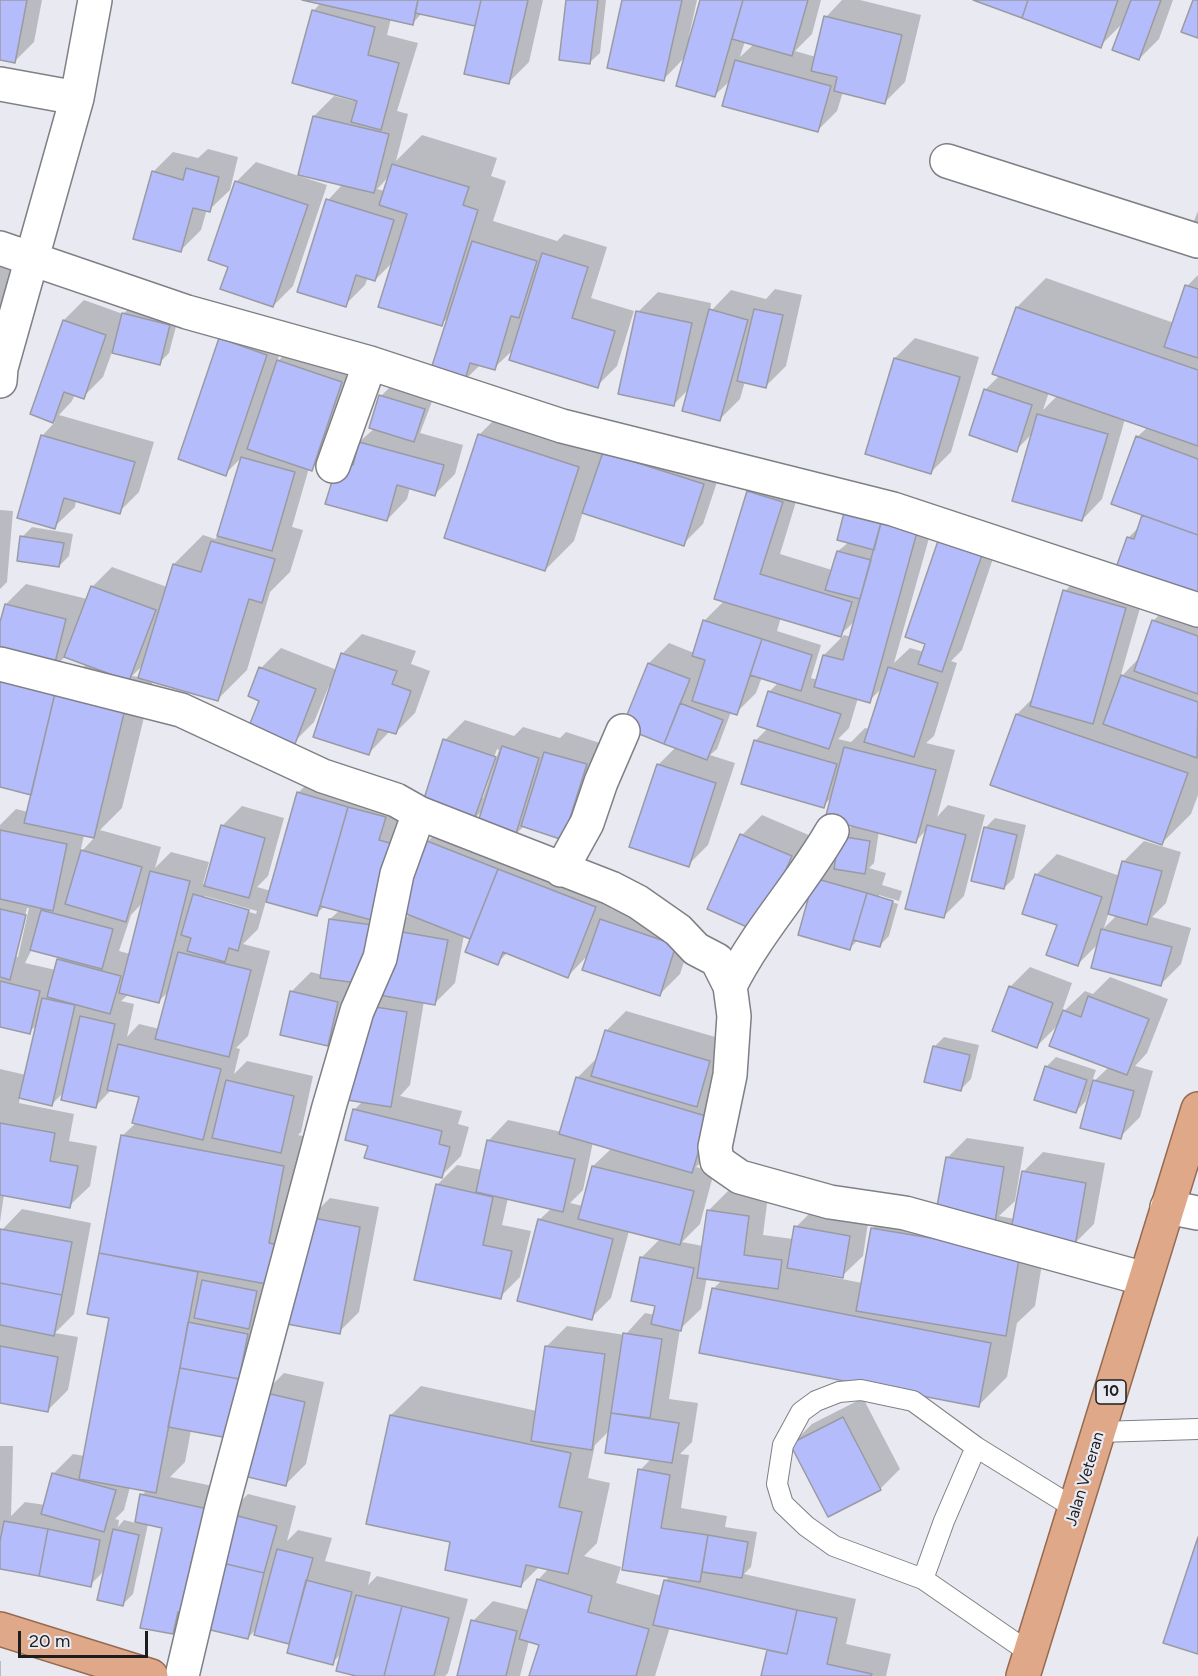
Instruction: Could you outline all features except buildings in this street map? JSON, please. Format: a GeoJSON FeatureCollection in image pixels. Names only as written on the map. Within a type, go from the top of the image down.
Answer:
{"type":"FeatureCollection","features":[{"type":"Feature","properties":{"kind":"highway","name":"Jalan Veteran"},"geometry":{"type":"LineString","coordinates":[[1026,1664],[1076,1509],[1198,1108]]}},
{"type":"Feature","properties":{"kind":"highway"},"geometry":{"type":"LineString","coordinates":[[0,1629],[139,1674]]}},
{"type":"Feature","properties":{"kind":"street"},"geometry":{"type":"LineString","coordinates":[[0,381],[31,259],[77,99],[95,0]]}},
{"type":"Feature","properties":{"kind":"street"},"geometry":{"type":"LineString","coordinates":[[0,84],[77,99]]}},
{"type":"Feature","properties":{"kind":"street"},"geometry":{"type":"LineString","coordinates":[[947,161],[1198,241]]}},
{"type":"Feature","properties":{"kind":"street"},"geometry":{"type":"LineString","coordinates":[[0,248],[187,312],[370,363],[562,426],[893,509],[1198,610]]}},
{"type":"Feature","properties":{"kind":"street"},"geometry":{"type":"LineString","coordinates":[[333,466],[370,363]]}},
{"type":"Feature","properties":{"kind":"street"},"geometry":{"type":"LineString","coordinates":[[0,664],[181,710],[323,776],[396,800],[419,813],[611,888],[638,902],[678,930],[696,949],[717,960],[730,986],[734,1016],[730,1075],[714,1147],[717,1161],[740,1177],[830,1202],[905,1213],[1145,1279]]}},
{"type":"Feature","properties":{"kind":"street"},"geometry":{"type":"LineString","coordinates":[[561,870],[587,823],[601,782],[623,731]]}},
{"type":"Feature","properties":{"kind":"street"},"geometry":{"type":"LineString","coordinates":[[182,1676],[222,1506],[329,1107],[357,1011],[380,957],[397,874],[419,813]]}},
{"type":"Feature","properties":{"kind":"street"},"geometry":{"type":"LineString","coordinates":[[730,986],[744,957],[810,870],[832,831]]}},
{"type":"Feature","properties":{"kind":"street"},"geometry":{"type":"LineString","coordinates":[[1167,1207],[1198,1213]]}},
{"type":"Feature","properties":{"kind":"lane"},"geometry":{"type":"LineString","coordinates":[[1026,1664],[923,1579],[834,1546],[783,1504],[777,1484],[783,1445],[801,1412],[816,1401],[839,1392],[861,1390],[913,1401],[976,1447],[1076,1509]]}},
{"type":"Feature","properties":{"kind":"lane"},"geometry":{"type":"LineString","coordinates":[[1099,1432],[1198,1429]]}},
{"type":"Feature","properties":{"kind":"lane"},"geometry":{"type":"LineString","coordinates":[[923,1579],[944,1521],[976,1447]]}}]}
